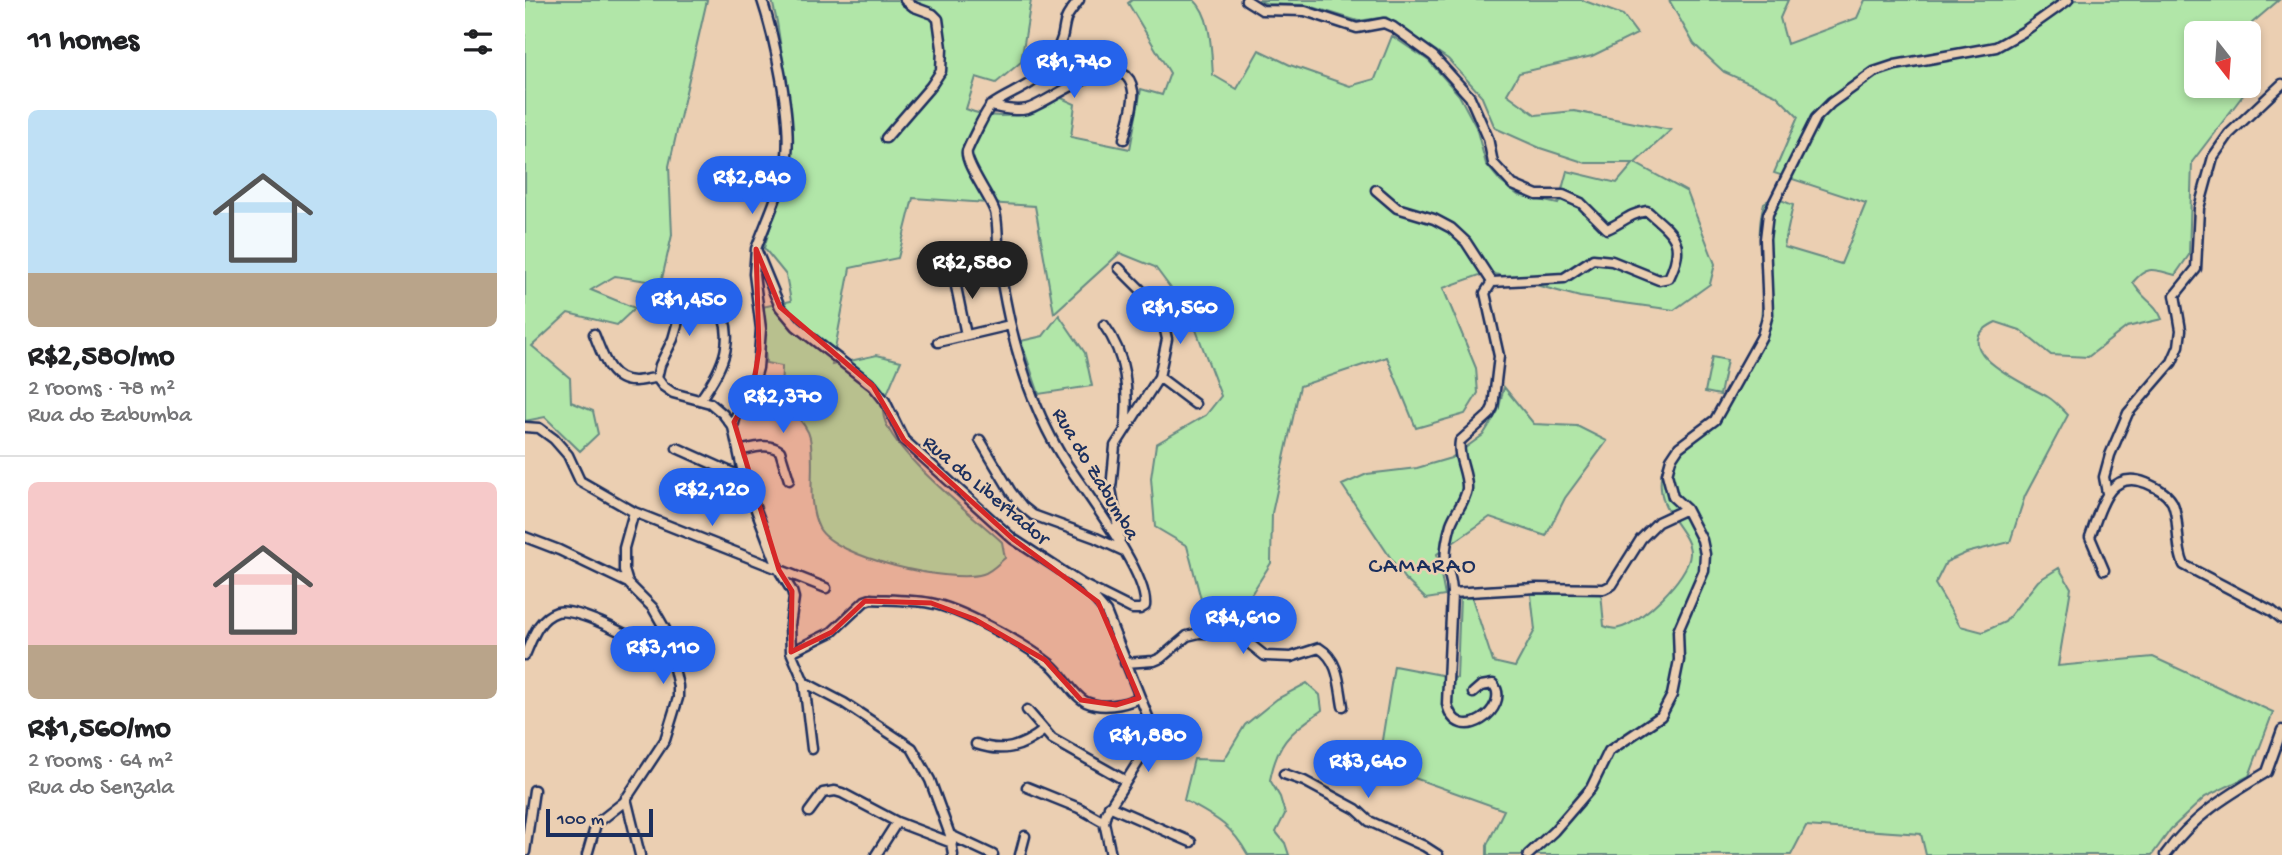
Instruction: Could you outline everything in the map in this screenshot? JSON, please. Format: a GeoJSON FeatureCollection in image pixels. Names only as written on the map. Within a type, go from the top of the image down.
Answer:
{"type":"FeatureCollection","features":[{"type":"Feature","properties":{"kind":"street"},"geometry":{"type":"LineString","coordinates":[[733,427],[736,416],[750,397],[758,368],[761,329],[754,274],[756,249],[787,157],[787,121],[770,24],[762,0]]}},
{"type":"Feature","properties":{"kind":"street"},"geometry":{"type":"LineString","coordinates":[[886,138],[941,71],[942,48],[937,19],[933,14],[914,7],[905,0]]}},
{"type":"Feature","properties":{"kind":"street"},"geometry":{"type":"LineString","coordinates":[[990,106],[1027,86],[1048,67],[1062,38],[1066,19],[1079,0]]}},
{"type":"Feature","properties":{"kind":"street"},"geometry":{"type":"LineString","coordinates":[[1246,0],[1262,10],[1305,11],[1357,28],[1384,23],[1393,27],[1433,56],[1470,97],[1488,138],[1493,163],[1513,185],[1538,195],[1563,195],[1581,203],[1607,229],[1619,224],[1630,214],[1647,211],[1665,226],[1675,239],[1678,258],[1669,278],[1658,281],[1612,261],[1593,258],[1564,278],[1492,282]]}},
{"type":"Feature","properties":{"kind":"street"},"geometry":{"type":"LineString","coordinates":[[1528,855],[1554,831],[1591,788],[1609,751],[1661,716],[1672,695],[1679,660],[1678,631],[1704,571],[1705,554],[1702,540],[1686,509],[1673,498],[1667,481],[1671,459],[1679,447],[1714,420],[1762,335],[1768,314],[1765,239],[1768,214],[1816,118],[1831,103],[1874,72],[1895,65],[1996,47],[2023,32],[2068,0]]}},
{"type":"Feature","properties":{"kind":"street"},"geometry":{"type":"LineString","coordinates":[[1103,73],[1106,49]]}},
{"type":"Feature","properties":{"kind":"street"},"geometry":{"type":"LineString","coordinates":[[990,106],[1015,111],[1028,109],[1045,103],[1076,82],[1113,72],[1127,77],[1134,92],[1124,139]]}},
{"type":"Feature","properties":{"kind":"street"},"geometry":{"type":"LineString","coordinates":[[2107,493],[2104,477],[2110,454],[2128,412],[2172,362],[2179,346],[2181,330],[2175,295],[2196,269],[2199,208],[2213,157],[2229,134],[2282,85]]}},
{"type":"Feature","properties":{"kind":"street","name":"Rua do Zabumba"},"geometry":{"type":"LineString","coordinates":[[990,106],[967,153],[967,159],[988,194],[997,216],[998,263],[1018,358],[1045,427],[1143,585],[1145,606],[1132,609],[1082,584]]}},
{"type":"Feature","properties":{"kind":"street"},"geometry":{"type":"LineString","coordinates":[[1376,190],[1397,208],[1434,219],[1451,228],[1467,242],[1492,282]]}},
{"type":"Feature","properties":{"kind":"street","name":"Rua do Libertador"},"geometry":{"type":"LineString","coordinates":[[756,249],[769,287],[780,307],[796,326],[873,386],[885,401],[904,440],[1013,539],[1082,584]]}},
{"type":"Feature","properties":{"kind":"street"},"geometry":{"type":"LineString","coordinates":[[1119,268],[1144,293],[1162,317],[1167,339],[1160,377],[1115,446],[1111,489],[1122,549]]}},
{"type":"Feature","properties":{"kind":"street"},"geometry":{"type":"LineString","coordinates":[[953,272],[966,335]]}},
{"type":"Feature","properties":{"kind":"street"},"geometry":{"type":"LineString","coordinates":[[1473,693],[1486,684],[1493,684],[1497,689],[1497,699],[1483,718],[1472,724],[1461,724],[1451,715],[1447,704],[1452,574],[1446,562],[1445,550],[1452,523],[1467,487],[1460,457],[1460,441],[1489,415],[1495,395],[1499,356],[1485,300],[1485,293],[1492,282]]}},
{"type":"Feature","properties":{"kind":"street"},"geometry":{"type":"LineString","coordinates":[[687,289],[673,339],[660,365],[657,378],[673,393],[710,403],[733,427],[744,478],[779,570],[790,585],[794,598],[790,625],[791,652],[804,682],[812,748]]}},
{"type":"Feature","properties":{"kind":"street"},"geometry":{"type":"LineString","coordinates":[[700,400],[714,381],[724,360],[727,341],[724,312],[714,298]]}},
{"type":"Feature","properties":{"kind":"street"},"geometry":{"type":"LineString","coordinates":[[938,342],[1010,325]]}},
{"type":"Feature","properties":{"kind":"street"},"geometry":{"type":"LineString","coordinates":[[1104,326],[1114,338],[1123,364],[1127,409],[1125,430]]}},
{"type":"Feature","properties":{"kind":"street"},"geometry":{"type":"LineString","coordinates":[[594,334],[612,372],[630,381],[657,378]]}},
{"type":"Feature","properties":{"kind":"street"},"geometry":{"type":"LineString","coordinates":[[1160,377],[1195,404]]}},
{"type":"Feature","properties":{"kind":"street"},"geometry":{"type":"LineString","coordinates":[[525,427],[539,428],[554,439],[568,455],[580,481],[634,512],[826,588]]}},
{"type":"Feature","properties":{"kind":"street"},"geometry":{"type":"LineString","coordinates":[[980,440],[1011,492],[1033,515],[1122,549]]}},
{"type":"Feature","properties":{"kind":"street"},"geometry":{"type":"LineString","coordinates":[[739,451],[767,446],[776,448],[789,480]]}},
{"type":"Feature","properties":{"kind":"street"},"geometry":{"type":"LineString","coordinates":[[677,448],[744,478]]}},
{"type":"Feature","properties":{"kind":"street"},"geometry":{"type":"LineString","coordinates":[[2104,570],[2090,537],[2107,493],[2120,481],[2136,479],[2161,489],[2172,503],[2184,565],[2272,611],[2282,619]]}},
{"type":"Feature","properties":{"kind":"street"},"geometry":{"type":"LineString","coordinates":[[1452,593],[1536,588],[1604,589],[1612,585],[1641,539],[1658,522],[1686,509]]}},
{"type":"Feature","properties":{"kind":"street"},"geometry":{"type":"LineString","coordinates":[[628,583],[624,570],[624,548],[634,512]]}},
{"type":"Feature","properties":{"kind":"street"},"geometry":{"type":"LineString","coordinates":[[525,537],[628,583],[661,619],[673,659],[678,686],[675,714],[666,740],[626,798],[596,824],[587,855]]}},
{"type":"Feature","properties":{"kind":"street"},"geometry":{"type":"LineString","coordinates":[[1082,584],[1106,612],[1147,717],[1148,736],[1142,755],[1109,806],[1104,822],[1111,855]]}},
{"type":"Feature","properties":{"kind":"street"},"geometry":{"type":"LineString","coordinates":[[791,652],[832,632],[865,601],[871,599],[931,603],[974,619],[1045,660],[1058,670],[1081,700],[1091,704],[1109,705],[1139,698]]}},
{"type":"Feature","properties":{"kind":"street"},"geometry":{"type":"LineString","coordinates":[[525,655],[534,632],[548,617],[556,612],[568,611],[594,620],[673,659]]}},
{"type":"Feature","properties":{"kind":"street"},"geometry":{"type":"LineString","coordinates":[[525,628],[534,632]]}},
{"type":"Feature","properties":{"kind":"street"},"geometry":{"type":"LineString","coordinates":[[1125,663],[1154,661],[1187,636],[1199,634],[1236,633],[1265,656],[1291,657],[1319,648],[1327,653],[1335,664],[1343,706]]}},
{"type":"Feature","properties":{"kind":"street"},"geometry":{"type":"LineString","coordinates":[[804,682],[844,703],[912,748],[930,780],[951,839],[953,855]]}},
{"type":"Feature","properties":{"kind":"street"},"geometry":{"type":"LineString","coordinates":[[1027,710],[1044,731],[1062,745],[1126,781]]}},
{"type":"Feature","properties":{"kind":"street"},"geometry":{"type":"LineString","coordinates":[[2165,855],[2176,839],[2215,803],[2267,772],[2282,730]]}},
{"type":"Feature","properties":{"kind":"street"},"geometry":{"type":"LineString","coordinates":[[976,744],[987,748],[1010,749],[1027,743],[1044,731]]}},
{"type":"Feature","properties":{"kind":"street"},"geometry":{"type":"LineString","coordinates":[[1284,774],[1304,781],[1356,809],[1369,821],[1438,855]]}},
{"type":"Feature","properties":{"kind":"street"},"geometry":{"type":"LineString","coordinates":[[1027,787],[1079,808],[1104,822]]}},
{"type":"Feature","properties":{"kind":"street"},"geometry":{"type":"LineString","coordinates":[[525,852],[534,790]]}},
{"type":"Feature","properties":{"kind":"street"},"geometry":{"type":"LineString","coordinates":[[809,812],[823,793],[835,791],[897,822],[993,855]]}},
{"type":"Feature","properties":{"kind":"street"},"geometry":{"type":"LineString","coordinates":[[626,798],[640,855]]}},
{"type":"Feature","properties":{"kind":"street"},"geometry":{"type":"LineString","coordinates":[[1109,806],[1191,842]]}},
{"type":"Feature","properties":{"kind":"street"},"geometry":{"type":"LineString","coordinates":[[876,855],[897,822]]}},
{"type":"Feature","properties":{"kind":"street"},"geometry":{"type":"LineString","coordinates":[[1020,855],[1025,835]]}},
{"type":"Feature","properties":{"kind":"highlighted area"},"geometry":{"type":"Polygon","coordinates":[[[756,249],[780,307],[873,386],[904,440],[1013,539],[1098,602],[1139,698],[1116,705],[1081,700],[1045,660],[974,619],[931,603],[865,601],[832,632],[791,652],[792,591],[779,570],[734,422],[753,388],[759,350],[756,249]]]}},
{"type":"Feature","properties":{"kind":"green space"},"geometry":{"type":"Polygon","coordinates":[[[525,0],[707,0],[669,166],[672,235],[661,283],[615,276],[591,290],[635,308],[617,325],[568,313],[532,346],[570,378],[571,402],[593,411],[598,434],[580,451],[545,417],[525,421],[525,0]]]}},
{"type":"Feature","properties":{"kind":"green space"},"geometry":{"type":"Polygon","coordinates":[[[772,0],[1031,0],[1021,62],[996,83],[976,77],[966,109],[990,115],[1014,115],[1037,109],[1059,97],[1075,104],[1071,137],[1130,149],[1141,89],[1162,95],[1170,73],[1128,3],[1132,0],[1194,0],[1207,25],[1213,75],[1237,89],[1259,50],[1290,65],[1350,86],[1375,79],[1392,36],[1429,61],[1459,95],[1476,127],[1486,164],[1501,182],[1518,195],[1558,204],[1567,171],[1617,183],[1634,163],[1586,163],[1540,148],[1495,128],[1481,95],[1448,59],[1386,17],[1358,21],[1306,5],[1267,4],[1258,0],[1582,0],[1623,15],[1637,34],[1592,56],[1519,73],[1507,94],[1536,115],[1574,111],[1671,130],[1635,163],[1687,192],[1715,264],[1710,284],[1674,310],[1580,297],[1488,272],[1443,288],[1476,368],[1478,393],[1465,414],[1416,428],[1387,357],[1300,386],[1272,513],[1271,563],[1245,604],[1251,620],[1207,622],[1187,546],[1155,527],[1151,478],[1156,444],[1206,415],[1221,396],[1190,314],[1155,267],[1120,253],[1054,313],[1035,206],[913,198],[898,258],[850,268],[832,365],[877,355],[901,361],[883,407],[888,427],[914,462],[1002,542],[1005,558],[986,573],[967,576],[921,572],[895,566],[847,549],[829,539],[819,528],[813,506],[810,438],[784,398],[782,366],[766,363],[762,307],[791,301],[786,275],[764,248],[791,157],[792,121],[772,0]]]}},
{"type":"Feature","properties":{"kind":"green space"},"geometry":{"type":"Polygon","coordinates":[[[1669,0],[1788,0],[1780,18],[1787,44],[1857,18],[1865,0],[2279,0],[2254,21],[2184,21],[2184,98],[2241,98],[2192,162],[2189,255],[2175,275],[2152,270],[2138,276],[2133,282],[2162,319],[2127,327],[2088,357],[2051,355],[2020,330],[1996,322],[1981,332],[1978,343],[1983,354],[1994,365],[2051,399],[2068,415],[2025,496],[2010,542],[1966,553],[1946,562],[1935,584],[1960,626],[1983,632],[2005,622],[2038,581],[2059,568],[2071,588],[2058,666],[2153,657],[2273,712],[2249,776],[2205,797],[2171,829],[2152,855],[1926,855],[1921,834],[1806,826],[1791,855],[1487,855],[1487,845],[1504,810],[1378,765],[1394,666],[1457,678],[1460,596],[1472,598],[1493,662],[1515,667],[1535,630],[1531,594],[1601,592],[1604,626],[1615,629],[1639,618],[1662,598],[1682,575],[1688,564],[1689,545],[1667,509],[1661,486],[1662,471],[1677,443],[1717,410],[1755,340],[1762,307],[1760,237],[1764,203],[1774,197],[1793,205],[1784,247],[1841,264],[1866,203],[1774,173],[1798,117],[1776,95],[1724,72],[1694,44],[1669,0]]]}},
{"type":"Feature","properties":{"kind":"green space"},"geometry":{"type":"Polygon","coordinates":[[[1059,315],[1085,353],[1092,386],[1039,394],[1021,341],[1043,336],[1059,315]]]}},
{"type":"Feature","properties":{"kind":"green space"},"geometry":{"type":"Polygon","coordinates":[[[1712,357],[1727,360],[1720,395],[1705,392],[1712,357]]]}},
{"type":"Feature","properties":{"kind":"green space"},"geometry":{"type":"Polygon","coordinates":[[[1504,387],[1534,424],[1577,426],[1607,441],[1565,498],[1546,536],[1490,517],[1437,554],[1445,596],[1426,599],[1404,578],[1342,485],[1367,474],[1417,468],[1451,458],[1483,435],[1498,411],[1504,387]]]}},
{"type":"Feature","properties":{"kind":"green space"},"geometry":{"type":"Polygon","coordinates":[[[1307,683],[1320,695],[1322,710],[1287,739],[1277,755],[1270,780],[1280,797],[1285,814],[1276,832],[1285,843],[1289,855],[1248,855],[1228,828],[1184,800],[1194,759],[1224,760],[1245,725],[1277,699],[1307,683]]]}},
{"type":"Feature","properties":{"kind":"district","name":"CAMARAO"},"geometry":{"type":"Point","coordinates":[1423,564]}}]}
